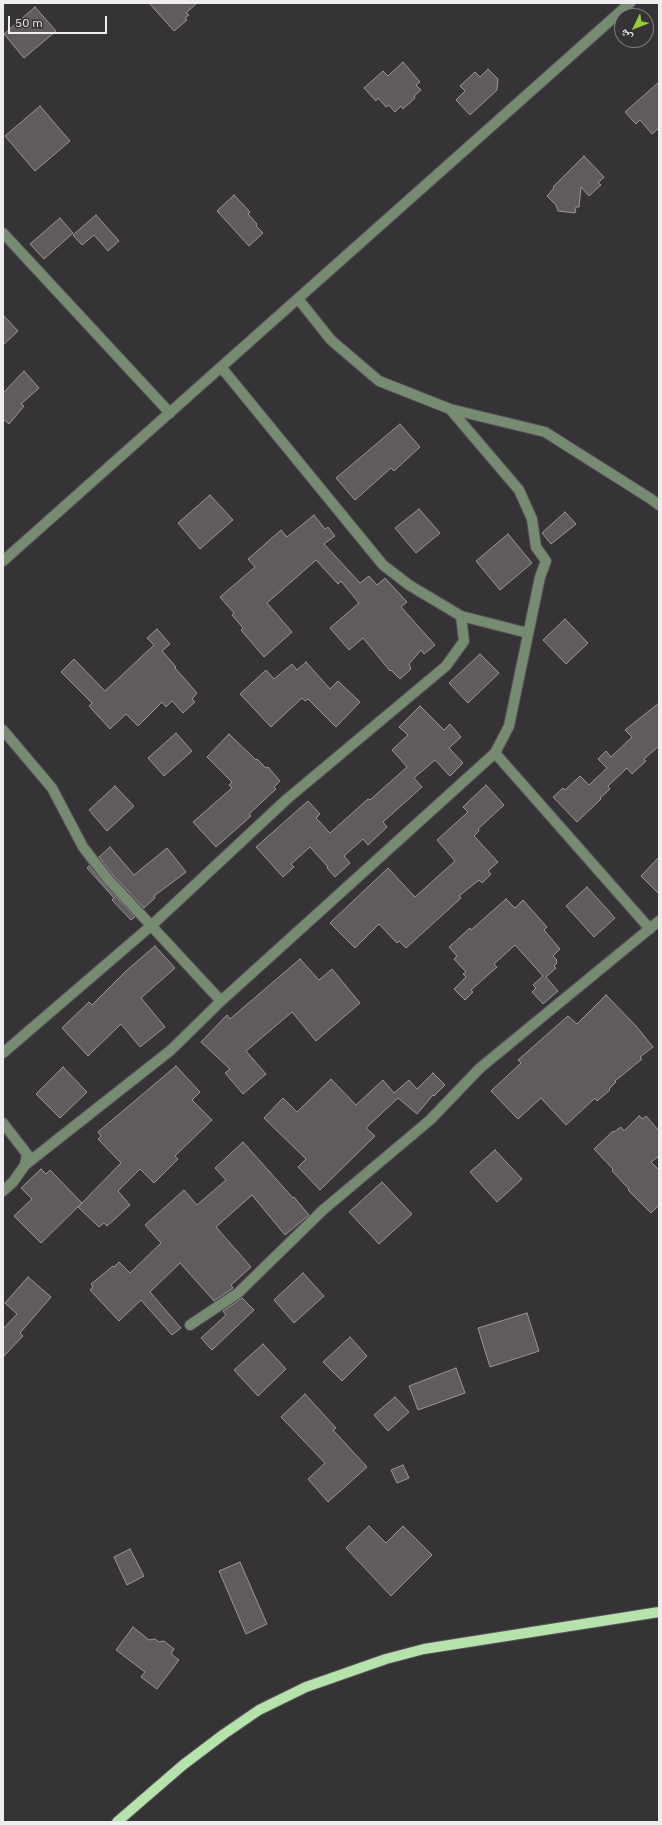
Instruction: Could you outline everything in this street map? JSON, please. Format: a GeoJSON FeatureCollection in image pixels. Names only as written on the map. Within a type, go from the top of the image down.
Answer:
{"type":"FeatureCollection","features":[{"type":"Feature","properties":{"kind":"main road"},"geometry":{"type":"LineString","coordinates":[[117,1822],[183,1765],[224,1734],[259,1710],[306,1687],[386,1659],[424,1649],[659,1612]]}},
{"type":"Feature","properties":{"kind":"street"},"geometry":{"type":"LineString","coordinates":[[3,561],[630,3]]}},
{"type":"Feature","properties":{"kind":"street"},"geometry":{"type":"LineString","coordinates":[[3,233],[170,413]]}},
{"type":"Feature","properties":{"kind":"street"},"geometry":{"type":"LineString","coordinates":[[298,300],[331,340],[379,381],[450,409],[545,432],[659,505]]}},
{"type":"Feature","properties":{"kind":"street"},"geometry":{"type":"LineString","coordinates":[[221,367],[383,564],[409,584],[461,616],[528,633]]}},
{"type":"Feature","properties":{"kind":"street"},"geometry":{"type":"LineString","coordinates":[[3,1191],[13,1182],[25,1165],[171,1050],[221,1001],[495,753],[508,726],[540,577],[546,561],[536,547],[532,519],[519,490],[450,409]]}},
{"type":"Feature","properties":{"kind":"street"},"geometry":{"type":"LineString","coordinates":[[3,1053],[152,925],[287,798],[446,666],[464,641],[461,616]]}},
{"type":"Feature","properties":{"kind":"street"},"geometry":{"type":"LineString","coordinates":[[3,730],[52,788],[83,847],[106,878],[152,925],[221,1001]]}},
{"type":"Feature","properties":{"kind":"street"},"geometry":{"type":"LineString","coordinates":[[495,753],[650,929]]}},
{"type":"Feature","properties":{"kind":"street"},"geometry":{"type":"LineString","coordinates":[[190,1325],[238,1293],[323,1210],[430,1120],[480,1068],[659,921]]}},
{"type":"Feature","properties":{"kind":"street"},"geometry":{"type":"LineString","coordinates":[[3,1123],[27,1154],[25,1165]]}},
{"type":"Feature","properties":{"kind":"building"},"geometry":{"type":"Polygon","coordinates":[[[149,3],[197,3],[186,13],[189,15],[185,18],[187,20],[174,31],[149,3]]]}},
{"type":"Feature","properties":{"kind":"building"},"geometry":{"type":"Polygon","coordinates":[[[35,7],[56,31],[24,58],[4,34],[35,7]]]}},
{"type":"Feature","properties":{"kind":"building"},"geometry":{"type":"Polygon","coordinates":[[[403,62],[420,82],[416,85],[421,90],[403,109],[401,106],[395,112],[389,105],[386,107],[378,98],[376,101],[364,88],[383,71],[388,76],[403,62]]]}},
{"type":"Feature","properties":{"kind":"building"},"geometry":{"type":"Polygon","coordinates":[[[488,69],[498,79],[497,90],[470,115],[456,100],[465,91],[460,86],[475,72],[480,77],[488,69]]]}},
{"type":"Feature","properties":{"kind":"building"},"geometry":{"type":"Polygon","coordinates":[[[659,82],[659,128],[652,134],[640,120],[636,124],[625,112],[659,82]]]}},
{"type":"Feature","properties":{"kind":"building"},"geometry":{"type":"Polygon","coordinates":[[[40,106],[70,141],[35,171],[5,136],[40,106]]]}},
{"type":"Feature","properties":{"kind":"building"},"geometry":{"type":"Polygon","coordinates":[[[584,156],[604,177],[598,183],[601,185],[589,196],[581,187],[579,207],[576,207],[575,213],[558,211],[556,205],[547,196],[554,188],[553,187],[584,156]]]}},
{"type":"Feature","properties":{"kind":"building"},"geometry":{"type":"Polygon","coordinates":[[[234,195],[250,212],[248,214],[263,233],[249,246],[217,211],[234,195]]]}},
{"type":"Feature","properties":{"kind":"building"},"geometry":{"type":"Polygon","coordinates":[[[96,215],[119,241],[108,251],[94,235],[82,245],[73,235],[96,215]]]}},
{"type":"Feature","properties":{"kind":"building"},"geometry":{"type":"Polygon","coordinates":[[[60,218],[73,233],[44,259],[30,244],[60,218]]]}},
{"type":"Feature","properties":{"kind":"building"},"geometry":{"type":"Polygon","coordinates":[[[3,315],[18,331],[3,345],[3,315]]]}},
{"type":"Feature","properties":{"kind":"building"},"geometry":{"type":"Polygon","coordinates":[[[24,371],[39,388],[21,404],[24,406],[9,424],[3,419],[3,393],[24,371]]]}},
{"type":"Feature","properties":{"kind":"building"},"geometry":{"type":"Polygon","coordinates":[[[400,424],[420,447],[394,471],[391,468],[355,500],[336,478],[400,424]]]}},
{"type":"Feature","properties":{"kind":"building"},"geometry":{"type":"Polygon","coordinates":[[[210,495],[233,520],[200,549],[178,523],[210,495]]]}},
{"type":"Feature","properties":{"kind":"building"},"geometry":{"type":"Polygon","coordinates":[[[419,509],[440,533],[416,553],[395,528],[419,509]]]}},
{"type":"Feature","properties":{"kind":"building"},"geometry":{"type":"Polygon","coordinates":[[[565,512],[576,524],[551,544],[542,533],[565,512]]]}},
{"type":"Feature","properties":{"kind":"building"},"geometry":{"type":"Polygon","coordinates":[[[314,515],[325,529],[328,527],[335,536],[324,544],[360,583],[369,576],[377,585],[385,578],[407,602],[401,607],[435,645],[424,654],[421,650],[409,664],[411,669],[400,679],[391,670],[390,671],[363,638],[349,650],[330,628],[359,603],[341,581],[338,584],[316,560],[267,603],[292,632],[264,657],[241,630],[243,628],[232,615],[234,613],[220,597],[255,567],[248,559],[281,530],[287,537],[314,515]]]}},
{"type":"Feature","properties":{"kind":"building"},"geometry":{"type":"Polygon","coordinates":[[[508,534],[532,563],[500,590],[476,561],[508,534]]]}},
{"type":"Feature","properties":{"kind":"building"},"geometry":{"type":"Polygon","coordinates":[[[565,619],[588,643],[566,664],[543,640],[565,619]]]}},
{"type":"Feature","properties":{"kind":"building"},"geometry":{"type":"Polygon","coordinates":[[[157,629],[170,644],[162,651],[197,693],[192,699],[195,702],[183,713],[172,701],[166,707],[162,702],[138,726],[126,714],[110,729],[89,706],[92,703],[61,672],[74,659],[105,691],[154,645],[147,638],[157,629]]]}},
{"type":"Feature","properties":{"kind":"building"},"geometry":{"type":"Polygon","coordinates":[[[480,654],[499,673],[468,703],[449,683],[480,654]]]}},
{"type":"Feature","properties":{"kind":"building"},"geometry":{"type":"Polygon","coordinates":[[[306,662],[330,689],[338,681],[360,702],[336,727],[308,699],[305,701],[302,698],[271,727],[240,694],[266,670],[274,679],[292,664],[297,670],[306,662]]]}},
{"type":"Feature","properties":{"kind":"building"},"geometry":{"type":"Polygon","coordinates":[[[659,703],[659,746],[644,759],[646,761],[632,774],[627,768],[608,786],[610,789],[600,798],[601,799],[577,822],[553,797],[563,788],[565,790],[580,776],[589,785],[607,768],[598,759],[606,751],[611,757],[632,737],[625,730],[659,703]]]}},
{"type":"Feature","properties":{"kind":"building"},"geometry":{"type":"Polygon","coordinates":[[[420,706],[444,730],[450,724],[461,737],[449,748],[463,763],[450,776],[435,760],[414,778],[422,787],[383,822],[387,827],[368,845],[363,839],[344,856],[350,863],[335,877],[310,847],[291,864],[294,867],[283,877],[256,847],[308,801],[320,814],[316,818],[330,833],[368,799],[370,800],[407,767],[392,750],[408,735],[399,727],[420,706]]]}},
{"type":"Feature","properties":{"kind":"building"},"geometry":{"type":"Polygon","coordinates":[[[176,733],[192,751],[164,776],[148,758],[176,733]]]}},
{"type":"Feature","properties":{"kind":"building"},"geometry":{"type":"Polygon","coordinates":[[[229,734],[256,760],[257,759],[266,768],[268,767],[280,781],[274,787],[276,789],[249,814],[251,816],[216,847],[193,822],[232,788],[229,785],[232,782],[207,757],[229,734]]]}},
{"type":"Feature","properties":{"kind":"building"},"geometry":{"type":"Polygon","coordinates":[[[486,785],[504,805],[478,829],[479,831],[474,836],[498,862],[488,871],[491,874],[482,883],[479,880],[459,896],[461,898],[406,948],[399,941],[397,943],[379,924],[355,948],[330,923],[388,868],[415,897],[455,861],[437,840],[468,812],[463,807],[486,785]]]}},
{"type":"Feature","properties":{"kind":"building"},"geometry":{"type":"Polygon","coordinates":[[[115,786],[134,806],[107,831],[89,810],[115,786]]]}},
{"type":"Feature","properties":{"kind":"building"},"geometry":{"type":"Polygon","coordinates":[[[110,847],[134,875],[167,848],[186,872],[154,896],[155,898],[144,908],[112,874],[99,857],[110,847]]]}},
{"type":"Feature","properties":{"kind":"building"},"geometry":{"type":"Polygon","coordinates":[[[659,857],[659,894],[641,876],[659,857]]]}},
{"type":"Feature","properties":{"kind":"building"},"geometry":{"type":"Polygon","coordinates":[[[89,866],[135,917],[131,920],[112,900],[114,898],[87,868],[89,866]]]}},
{"type":"Feature","properties":{"kind":"building"},"geometry":{"type":"Polygon","coordinates":[[[587,887],[615,918],[594,937],[566,906],[587,887]]]}},
{"type":"Feature","properties":{"kind":"building"},"geometry":{"type":"Polygon","coordinates":[[[506,899],[515,908],[523,900],[547,927],[544,930],[560,949],[553,956],[557,960],[557,963],[554,966],[556,968],[546,977],[558,991],[543,1004],[532,992],[536,988],[533,985],[543,976],[515,945],[494,964],[497,967],[471,990],[473,992],[465,1000],[454,989],[466,977],[463,974],[466,972],[454,959],[457,956],[449,947],[506,899]]]}},
{"type":"Feature","properties":{"kind":"building"},"geometry":{"type":"Polygon","coordinates":[[[155,946],[175,968],[141,998],[165,1027],[140,1047],[121,1024],[88,1056],[62,1028],[89,1002],[92,1005],[126,971],[155,946]]]}},
{"type":"Feature","properties":{"kind":"building"},"geometry":{"type":"Polygon","coordinates":[[[300,959],[319,980],[332,969],[360,1003],[316,1041],[292,1012],[246,1051],[266,1074],[243,1094],[225,1073],[230,1069],[201,1042],[227,1015],[230,1019],[300,959]]]}},
{"type":"Feature","properties":{"kind":"building"},"geometry":{"type":"Polygon","coordinates":[[[606,995],[636,1026],[653,1047],[640,1057],[642,1059],[615,1081],[616,1082],[609,1089],[610,1090],[597,1101],[595,1098],[566,1125],[541,1098],[518,1119],[491,1091],[521,1063],[518,1060],[568,1016],[577,1024],[606,995]]]}},
{"type":"Feature","properties":{"kind":"building"},"geometry":{"type":"Polygon","coordinates":[[[176,1066],[200,1092],[192,1100],[212,1120],[175,1156],[178,1159],[154,1183],[140,1169],[118,1191],[130,1205],[107,1226],[104,1223],[99,1227],[78,1207],[121,1163],[98,1139],[101,1136],[98,1132],[176,1066]]]}},
{"type":"Feature","properties":{"kind":"building"},"geometry":{"type":"Polygon","coordinates":[[[63,1067],[87,1092],[60,1118],[36,1094],[63,1067]]]}},
{"type":"Feature","properties":{"kind":"building"},"geometry":{"type":"Polygon","coordinates":[[[433,1073],[445,1085],[434,1096],[433,1095],[417,1114],[398,1098],[366,1128],[375,1136],[320,1190],[298,1167],[306,1159],[264,1118],[283,1098],[297,1112],[331,1079],[356,1105],[383,1080],[394,1093],[409,1080],[417,1089],[433,1073]]]}},
{"type":"Feature","properties":{"kind":"building"},"geometry":{"type":"Polygon","coordinates":[[[639,1116],[643,1119],[646,1116],[659,1131],[659,1156],[651,1162],[659,1170],[659,1205],[651,1213],[628,1190],[629,1189],[612,1171],[613,1169],[594,1149],[613,1131],[614,1132],[621,1127],[624,1131],[639,1116]]]}},
{"type":"Feature","properties":{"kind":"building"},"geometry":{"type":"Polygon","coordinates":[[[243,1142],[309,1215],[285,1235],[252,1195],[216,1227],[251,1267],[231,1285],[233,1288],[214,1301],[180,1263],[150,1292],[181,1328],[172,1335],[141,1300],[119,1321],[90,1290],[93,1287],[91,1284],[119,1262],[130,1273],[161,1243],[145,1225],[184,1190],[197,1205],[226,1180],[215,1168],[243,1142]]]}},
{"type":"Feature","properties":{"kind":"building"},"geometry":{"type":"Polygon","coordinates":[[[495,1150],[522,1179],[497,1202],[470,1172],[495,1150]]]}},
{"type":"Feature","properties":{"kind":"building"},"geometry":{"type":"Polygon","coordinates":[[[41,1169],[46,1174],[50,1170],[82,1203],[41,1243],[14,1216],[32,1199],[21,1188],[41,1169]]]}},
{"type":"Feature","properties":{"kind":"building"},"geometry":{"type":"Polygon","coordinates":[[[382,1182],[412,1214],[379,1244],[349,1212],[382,1182]]]}},
{"type":"Feature","properties":{"kind":"building"},"geometry":{"type":"Polygon","coordinates":[[[303,1273],[324,1296],[294,1323],[274,1300],[303,1273]]]}},
{"type":"Feature","properties":{"kind":"building"},"geometry":{"type":"Polygon","coordinates":[[[28,1277],[51,1297],[20,1333],[23,1336],[3,1357],[3,1329],[17,1314],[5,1303],[28,1277]]]}},
{"type":"Feature","properties":{"kind":"building"},"geometry":{"type":"Polygon","coordinates":[[[242,1298],[254,1310],[212,1350],[201,1338],[226,1315],[223,1311],[242,1298]]]}},
{"type":"Feature","properties":{"kind":"building"},"geometry":{"type":"Polygon","coordinates":[[[527,1313],[539,1351],[490,1367],[478,1328],[527,1313]]]}},
{"type":"Feature","properties":{"kind":"building"},"geometry":{"type":"Polygon","coordinates":[[[350,1337],[367,1356],[342,1381],[323,1362],[350,1337]]]}},
{"type":"Feature","properties":{"kind":"building"},"geometry":{"type":"Polygon","coordinates":[[[263,1344],[286,1369],[258,1396],[234,1370],[263,1344]]]}},
{"type":"Feature","properties":{"kind":"building"},"geometry":{"type":"Polygon","coordinates":[[[456,1368],[465,1393],[418,1410],[409,1386],[456,1368]]]}},
{"type":"Feature","properties":{"kind":"building"},"geometry":{"type":"Polygon","coordinates":[[[305,1394],[336,1428],[333,1430],[367,1467],[328,1502],[308,1479],[325,1463],[281,1417],[305,1394]]]}},
{"type":"Feature","properties":{"kind":"building"},"geometry":{"type":"Polygon","coordinates":[[[395,1397],[409,1412],[388,1431],[374,1415],[395,1397]]]}},
{"type":"Feature","properties":{"kind":"building"},"geometry":{"type":"Polygon","coordinates":[[[403,1465],[409,1478],[397,1483],[391,1470],[403,1465]]]}},
{"type":"Feature","properties":{"kind":"building"},"geometry":{"type":"Polygon","coordinates":[[[369,1526],[386,1543],[403,1526],[432,1555],[391,1596],[346,1548],[369,1526]]]}},
{"type":"Feature","properties":{"kind":"building"},"geometry":{"type":"Polygon","coordinates":[[[130,1549],[144,1576],[127,1585],[114,1557],[130,1549]]]}},
{"type":"Feature","properties":{"kind":"building"},"geometry":{"type":"Polygon","coordinates":[[[240,1562],[267,1624],[246,1634],[219,1571],[240,1562]]]}},
{"type":"Feature","properties":{"kind":"building"},"geometry":{"type":"Polygon","coordinates":[[[133,1627],[149,1640],[155,1639],[159,1642],[164,1641],[174,1649],[171,1654],[179,1660],[157,1689],[141,1677],[145,1672],[116,1650],[133,1627]]]}}]}
